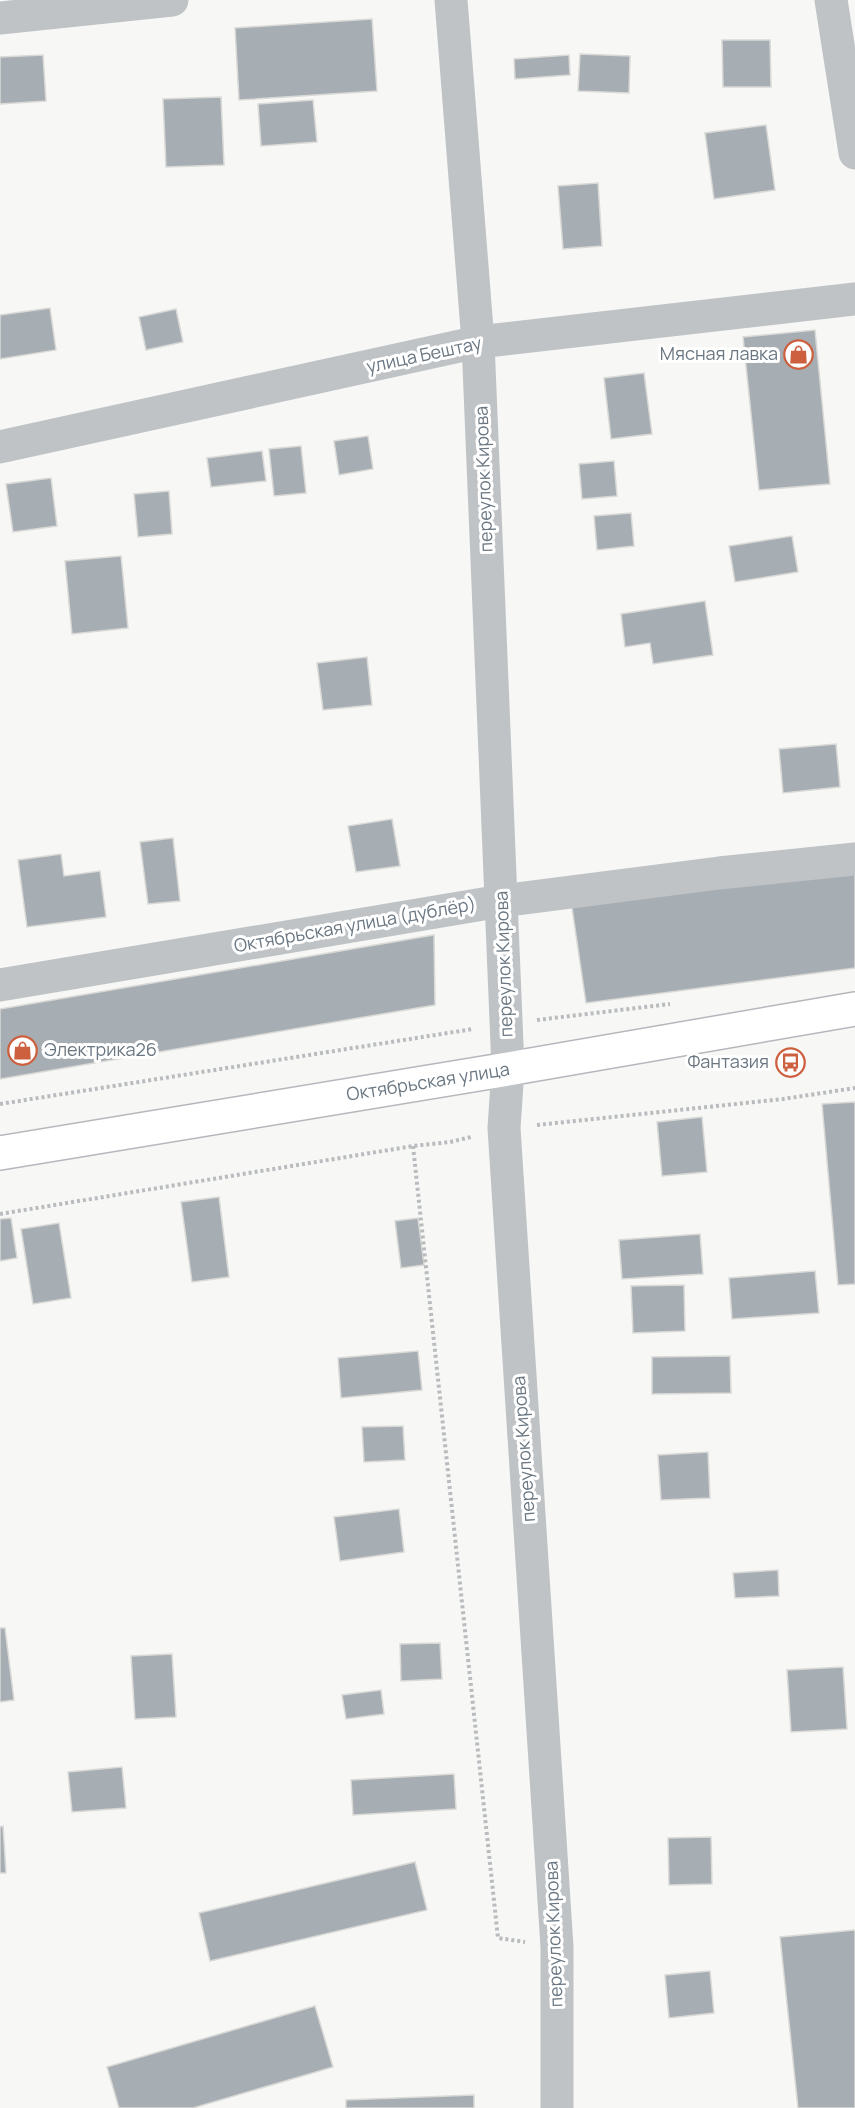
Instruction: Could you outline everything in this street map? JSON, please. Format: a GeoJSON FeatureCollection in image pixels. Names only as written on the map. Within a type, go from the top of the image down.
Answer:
{"type":"FeatureCollection","features":[{"type":"Feature","properties":{"kind":"main road","name":"Октябрьская улица"},"geometry":{"type":"LineString","coordinates":[[0,1153],[855,1009]]}},
{"type":"Feature","properties":{"kind":"street"},"geometry":{"type":"LineString","coordinates":[[0,18],[172,0]]}},
{"type":"Feature","properties":{"kind":"street","name":"переулок Кирова"},"geometry":{"type":"LineString","coordinates":[[451,0],[478,342],[508,1069],[504,1128],[556,1947],[557,2108]]}},
{"type":"Feature","properties":{"kind":"street"},"geometry":{"type":"LineString","coordinates":[[831,0],[855,153]]}},
{"type":"Feature","properties":{"kind":"street","name":"улица Бештау"},"geometry":{"type":"LineString","coordinates":[[0,447],[478,342],[855,299]]}},
{"type":"Feature","properties":{"kind":"street","name":"Октябрьская улица (дублёр)"},"geometry":{"type":"LineString","coordinates":[[0,985],[501,901],[719,873],[855,859]]}},
{"type":"Feature","properties":{"kind":"path"},"geometry":{"type":"LineString","coordinates":[[0,1104],[506,1023],[681,1003]]}},
{"type":"Feature","properties":{"kind":"path"},"geometry":{"type":"LineString","coordinates":[[0,1214],[413,1146],[450,1142],[504,1128],[783,1099],[855,1088]]}},
{"type":"Feature","properties":{"kind":"path"},"geometry":{"type":"LineString","coordinates":[[413,1146],[498,1938],[556,1947]]}},
{"type":"Feature","properties":{"kind":"building"},"geometry":{"type":"Polygon","coordinates":[[[372,19],[377,91],[239,100],[235,28],[372,19]]]}},
{"type":"Feature","properties":{"kind":"building"},"geometry":{"type":"Polygon","coordinates":[[[722,40],[770,40],[771,87],[723,87],[722,40]]]}},
{"type":"Feature","properties":{"kind":"building"},"geometry":{"type":"Polygon","coordinates":[[[580,54],[630,56],[629,93],[578,91],[580,54]]]}},
{"type":"Feature","properties":{"kind":"building"},"geometry":{"type":"Polygon","coordinates":[[[43,55],[46,101],[0,104],[0,57],[43,55]]]}},
{"type":"Feature","properties":{"kind":"building"},"geometry":{"type":"Polygon","coordinates":[[[569,55],[570,75],[515,79],[514,59],[569,55]]]}},
{"type":"Feature","properties":{"kind":"building"},"geometry":{"type":"Polygon","coordinates":[[[221,97],[224,165],[166,167],[163,99],[221,97]]]}},
{"type":"Feature","properties":{"kind":"building"},"geometry":{"type":"Polygon","coordinates":[[[313,100],[317,142],[261,146],[258,104],[313,100]]]}},
{"type":"Feature","properties":{"kind":"building"},"geometry":{"type":"Polygon","coordinates":[[[766,125],[775,190],[714,199],[705,133],[766,125]]]}},
{"type":"Feature","properties":{"kind":"building"},"geometry":{"type":"Polygon","coordinates":[[[598,183],[602,246],[563,249],[558,186],[598,183]]]}},
{"type":"Feature","properties":{"kind":"building"},"geometry":{"type":"Polygon","coordinates":[[[50,308],[56,350],[0,359],[0,315],[50,308]]]}},
{"type":"Feature","properties":{"kind":"building"},"geometry":{"type":"Polygon","coordinates":[[[176,309],[183,342],[146,350],[139,317],[176,309]]]}},
{"type":"Feature","properties":{"kind":"building"},"geometry":{"type":"Polygon","coordinates":[[[815,330],[830,484],[759,490],[743,337],[815,330]]]}},
{"type":"Feature","properties":{"kind":"building"},"geometry":{"type":"Polygon","coordinates":[[[644,373],[652,434],[611,439],[604,378],[644,373]]]}},
{"type":"Feature","properties":{"kind":"building"},"geometry":{"type":"Polygon","coordinates":[[[368,436],[373,469],[339,475],[334,441],[368,436]]]}},
{"type":"Feature","properties":{"kind":"building"},"geometry":{"type":"Polygon","coordinates":[[[301,446],[306,493],[274,496],[269,449],[301,446]]]}},
{"type":"Feature","properties":{"kind":"building"},"geometry":{"type":"Polygon","coordinates":[[[262,451],[266,481],[211,487],[207,458],[262,451]]]}},
{"type":"Feature","properties":{"kind":"building"},"geometry":{"type":"Polygon","coordinates":[[[614,461],[617,496],[582,499],[579,464],[614,461]]]}},
{"type":"Feature","properties":{"kind":"building"},"geometry":{"type":"Polygon","coordinates":[[[51,478],[57,526],[13,532],[6,484],[51,478]]]}},
{"type":"Feature","properties":{"kind":"building"},"geometry":{"type":"Polygon","coordinates":[[[169,491],[172,534],[138,537],[134,494],[169,491]]]}},
{"type":"Feature","properties":{"kind":"building"},"geometry":{"type":"Polygon","coordinates":[[[631,513],[634,546],[597,550],[594,516],[631,513]]]}},
{"type":"Feature","properties":{"kind":"building"},"geometry":{"type":"Polygon","coordinates":[[[792,536],[798,572],[735,582],[729,546],[792,536]]]}},
{"type":"Feature","properties":{"kind":"building"},"geometry":{"type":"Polygon","coordinates":[[[121,556],[128,628],[72,634],[65,561],[121,556]]]}},
{"type":"Feature","properties":{"kind":"building"},"geometry":{"type":"Polygon","coordinates":[[[705,601],[713,655],[653,664],[650,643],[625,647],[621,614],[705,601]]]}},
{"type":"Feature","properties":{"kind":"building"},"geometry":{"type":"Polygon","coordinates":[[[367,657],[372,705],[323,710],[317,663],[367,657]]]}},
{"type":"Feature","properties":{"kind":"building"},"geometry":{"type":"Polygon","coordinates":[[[836,744],[840,787],[783,793],[779,749],[836,744]]]}},
{"type":"Feature","properties":{"kind":"building"},"geometry":{"type":"Polygon","coordinates":[[[392,819],[400,866],[356,872],[348,826],[392,819]]]}},
{"type":"Feature","properties":{"kind":"building"},"geometry":{"type":"Polygon","coordinates":[[[173,838],[180,901],[148,904],[140,842],[173,838]]]}},
{"type":"Feature","properties":{"kind":"building"},"geometry":{"type":"Polygon","coordinates":[[[61,854],[64,876],[100,871],[106,917],[27,927],[18,860],[61,854]]]}},
{"type":"Feature","properties":{"kind":"building"},"geometry":{"type":"Polygon","coordinates":[[[855,872],[855,968],[586,1003],[571,901],[855,872]]]}},
{"type":"Feature","properties":{"kind":"building"},"geometry":{"type":"Polygon","coordinates":[[[434,935],[435,1005],[0,1079],[0,1009],[434,935]]]}},
{"type":"Feature","properties":{"kind":"building"},"geometry":{"type":"Polygon","coordinates":[[[855,1102],[855,1284],[838,1285],[822,1104],[855,1102]]]}},
{"type":"Feature","properties":{"kind":"building"},"geometry":{"type":"Polygon","coordinates":[[[702,1117],[707,1172],[662,1176],[657,1122],[702,1117]]]}},
{"type":"Feature","properties":{"kind":"building"},"geometry":{"type":"Polygon","coordinates":[[[219,1197],[229,1277],[192,1282],[181,1202],[219,1197]]]}},
{"type":"Feature","properties":{"kind":"building"},"geometry":{"type":"Polygon","coordinates":[[[11,1218],[17,1258],[0,1261],[0,1219],[11,1218]]]}},
{"type":"Feature","properties":{"kind":"building"},"geometry":{"type":"Polygon","coordinates":[[[418,1218],[424,1265],[401,1268],[395,1221],[418,1218]]]}},
{"type":"Feature","properties":{"kind":"building"},"geometry":{"type":"Polygon","coordinates":[[[59,1223],[71,1298],[33,1304],[21,1229],[59,1223]]]}},
{"type":"Feature","properties":{"kind":"building"},"geometry":{"type":"Polygon","coordinates":[[[700,1234],[703,1274],[622,1279],[619,1240],[700,1234]]]}},
{"type":"Feature","properties":{"kind":"building"},"geometry":{"type":"Polygon","coordinates":[[[815,1271],[819,1313],[732,1319],[729,1278],[815,1271]]]}},
{"type":"Feature","properties":{"kind":"building"},"geometry":{"type":"Polygon","coordinates":[[[684,1285],[685,1331],[633,1333],[631,1286],[684,1285]]]}},
{"type":"Feature","properties":{"kind":"building"},"geometry":{"type":"Polygon","coordinates":[[[418,1351],[422,1390],[341,1398],[338,1358],[418,1351]]]}},
{"type":"Feature","properties":{"kind":"building"},"geometry":{"type":"Polygon","coordinates":[[[730,1356],[731,1393],[652,1394],[652,1357],[730,1356]]]}},
{"type":"Feature","properties":{"kind":"building"},"geometry":{"type":"Polygon","coordinates":[[[403,1426],[405,1460],[364,1462],[362,1427],[403,1426]]]}},
{"type":"Feature","properties":{"kind":"building"},"geometry":{"type":"Polygon","coordinates":[[[708,1452],[710,1498],[661,1500],[658,1455],[708,1452]]]}},
{"type":"Feature","properties":{"kind":"building"},"geometry":{"type":"Polygon","coordinates":[[[399,1509],[404,1552],[340,1561],[334,1517],[399,1509]]]}},
{"type":"Feature","properties":{"kind":"building"},"geometry":{"type":"Polygon","coordinates":[[[778,1570],[779,1596],[735,1598],[733,1573],[778,1570]]]}},
{"type":"Feature","properties":{"kind":"building"},"geometry":{"type":"Polygon","coordinates":[[[0,1628],[5,1628],[14,1700],[0,1702],[0,1628]]]}},
{"type":"Feature","properties":{"kind":"building"},"geometry":{"type":"Polygon","coordinates":[[[440,1643],[442,1679],[401,1681],[400,1644],[440,1643]]]}},
{"type":"Feature","properties":{"kind":"building"},"geometry":{"type":"Polygon","coordinates":[[[172,1654],[176,1717],[135,1719],[131,1656],[172,1654]]]}},
{"type":"Feature","properties":{"kind":"building"},"geometry":{"type":"Polygon","coordinates":[[[843,1667],[847,1729],[791,1732],[787,1670],[843,1667]]]}},
{"type":"Feature","properties":{"kind":"building"},"geometry":{"type":"Polygon","coordinates":[[[381,1690],[384,1714],[346,1719],[342,1695],[381,1690]]]}},
{"type":"Feature","properties":{"kind":"building"},"geometry":{"type":"Polygon","coordinates":[[[122,1767],[126,1808],[72,1812],[68,1772],[122,1767]]]}},
{"type":"Feature","properties":{"kind":"building"},"geometry":{"type":"Polygon","coordinates":[[[454,1774],[456,1809],[353,1815],[351,1780],[454,1774]]]}},
{"type":"Feature","properties":{"kind":"building"},"geometry":{"type":"Polygon","coordinates":[[[3,1826],[6,1873],[0,1873],[0,1827],[3,1826]]]}},
{"type":"Feature","properties":{"kind":"building"},"geometry":{"type":"Polygon","coordinates":[[[711,1837],[712,1884],[669,1885],[668,1838],[711,1837]]]}},
{"type":"Feature","properties":{"kind":"building"},"geometry":{"type":"Polygon","coordinates":[[[415,1862],[427,1910],[210,1961],[199,1913],[415,1862]]]}},
{"type":"Feature","properties":{"kind":"building"},"geometry":{"type":"Polygon","coordinates":[[[855,1930],[855,2108],[798,2108],[780,1937],[855,1930]]]}},
{"type":"Feature","properties":{"kind":"building"},"geometry":{"type":"Polygon","coordinates":[[[710,1971],[714,2013],[669,2018],[665,1975],[710,1971]]]}},
{"type":"Feature","properties":{"kind":"building"},"geometry":{"type":"Polygon","coordinates":[[[315,2006],[333,2067],[193,2108],[119,2108],[107,2067],[315,2006]]]}},
{"type":"Feature","properties":{"kind":"building"},"geometry":{"type":"Polygon","coordinates":[[[474,2095],[474,2108],[346,2108],[346,2100],[474,2095]]]}},
{"type":"Feature","properties":{"kind":"place","name":"Мясная лавка"},"geometry":{"type":"Point","coordinates":[799,354]}},
{"type":"Feature","properties":{"kind":"place","name":"Электрика26"},"geometry":{"type":"Point","coordinates":[23,1050]}},
{"type":"Feature","properties":{"kind":"place","name":"Фантазия"},"geometry":{"type":"Point","coordinates":[790,1062]}}]}
